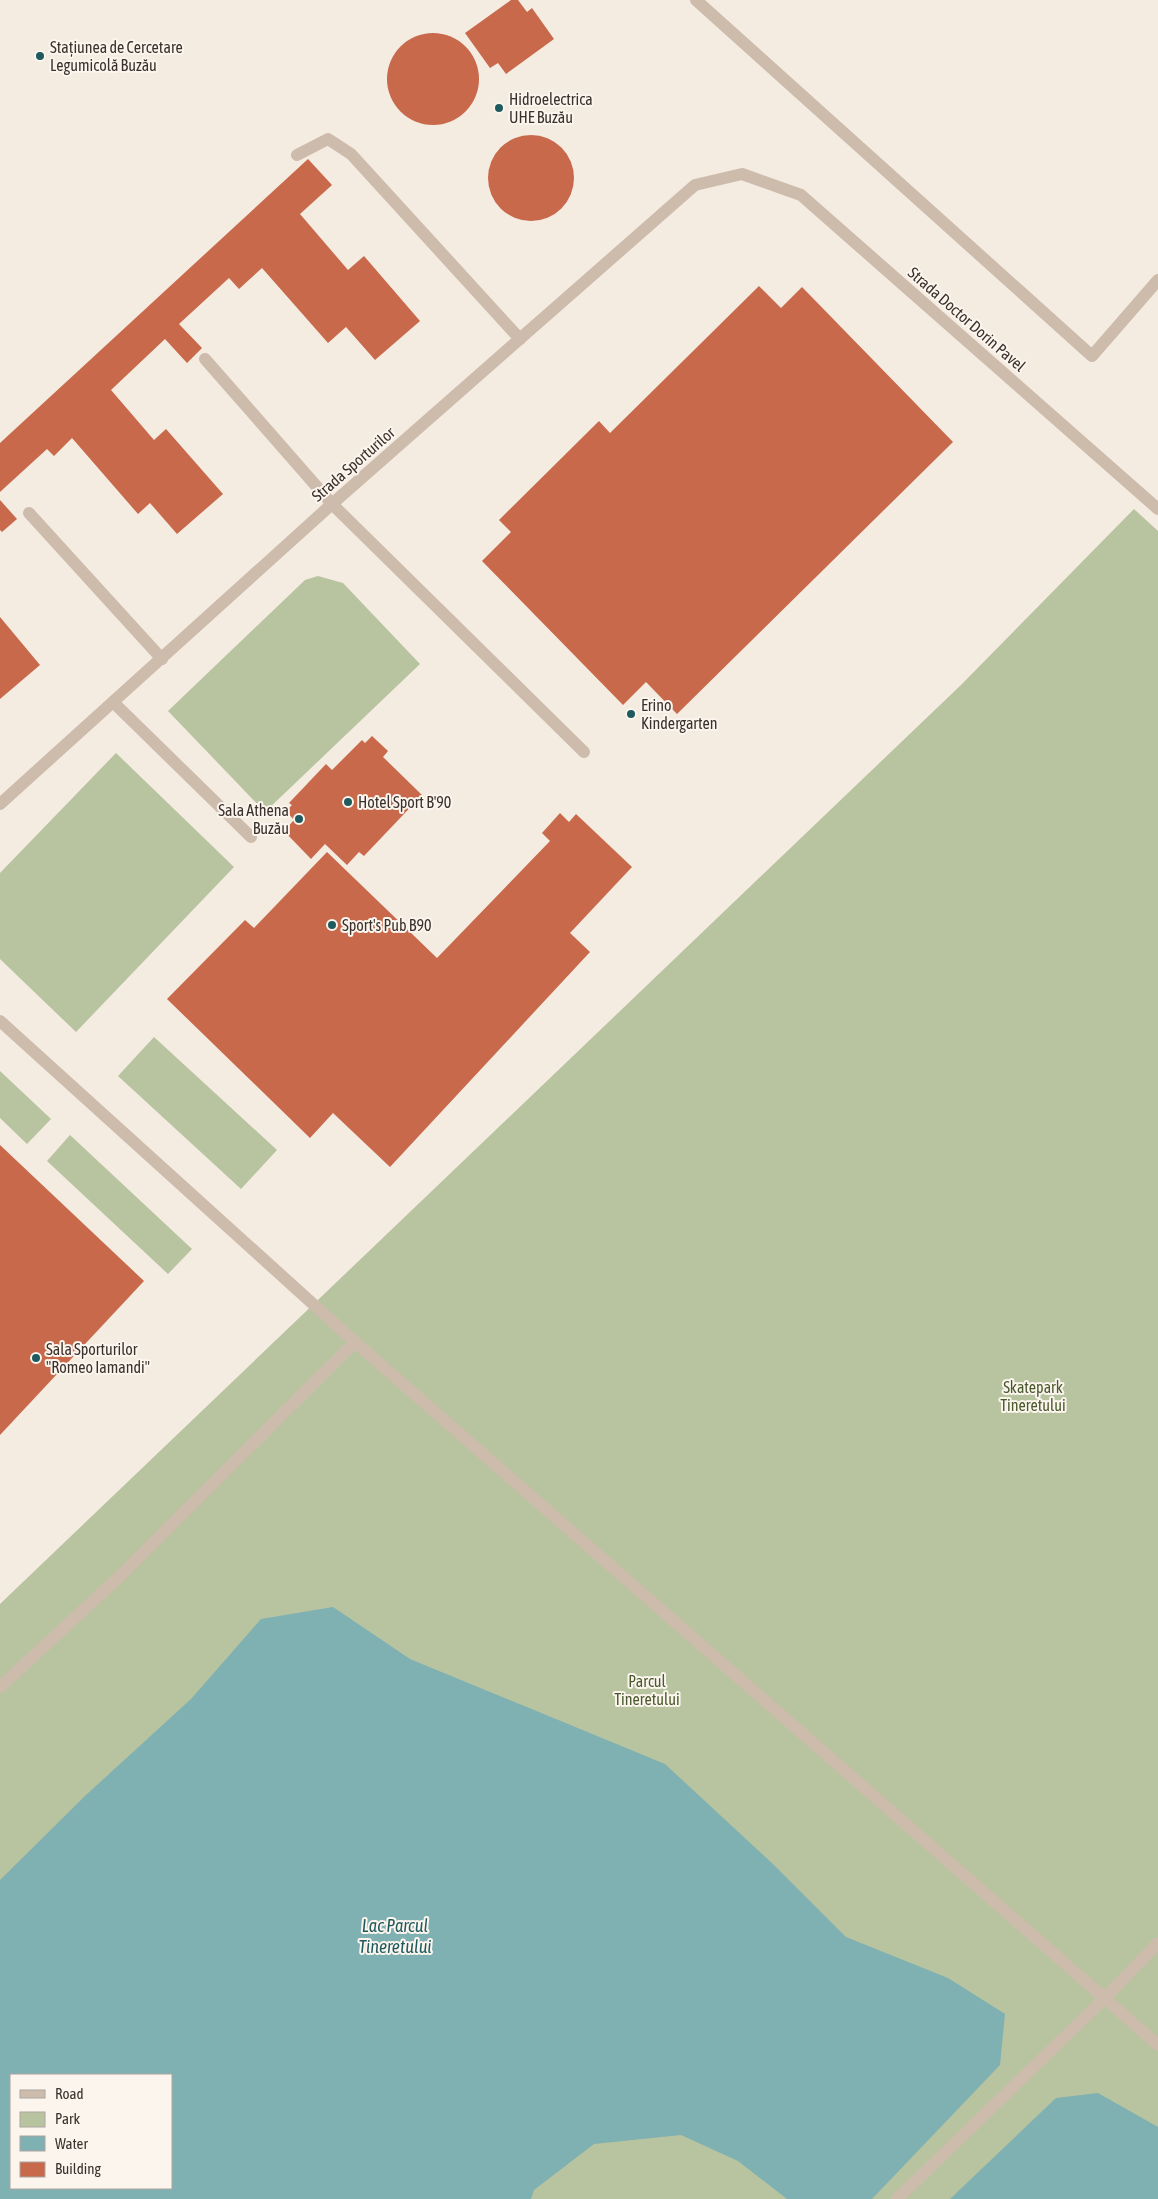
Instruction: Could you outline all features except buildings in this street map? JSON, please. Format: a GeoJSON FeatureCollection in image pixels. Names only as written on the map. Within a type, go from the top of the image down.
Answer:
{"type":"FeatureCollection","features":[{"type":"Feature","properties":{"kind":"street"},"geometry":{"type":"LineString","coordinates":[[696,0],[1092,356],[1158,280]]}},
{"type":"Feature","properties":{"kind":"street"},"geometry":{"type":"LineString","coordinates":[[297,155],[328,139],[351,154],[520,339]]}},
{"type":"Feature","properties":{"kind":"street","name":"Strada Sporturilor"},"geometry":{"type":"LineString","coordinates":[[0,804],[332,504],[695,185],[742,174]]}},
{"type":"Feature","properties":{"kind":"street","name":"Strada Doctor Dorin Pavel"},"geometry":{"type":"LineString","coordinates":[[742,174],[801,195],[1158,509]]}},
{"type":"Feature","properties":{"kind":"street"},"geometry":{"type":"LineString","coordinates":[[205,359],[332,504],[584,752]]}},
{"type":"Feature","properties":{"kind":"street"},"geometry":{"type":"LineString","coordinates":[[29,513],[162,659]]}},
{"type":"Feature","properties":{"kind":"street"},"geometry":{"type":"LineString","coordinates":[[113,702],[250,837]]}},
{"type":"Feature","properties":{"kind":"street"},"geometry":{"type":"LineString","coordinates":[[0,1021],[355,1342],[1158,2045]]}},
{"type":"Feature","properties":{"kind":"street"},"geometry":{"type":"LineString","coordinates":[[0,1687],[119,1577],[355,1342]]}},
{"type":"Feature","properties":{"kind":"street"},"geometry":{"type":"LineString","coordinates":[[897,2199],[1104,1999],[1158,1943]]}},
{"type":"Feature","properties":{"kind":"green space","name":"Parcul Tineretului"},"geometry":{"type":"Polygon","coordinates":[[[1134,509],[1158,531],[1158,2199],[0,2199],[0,1604],[962,684],[1134,509]]]}},
{"type":"Feature","properties":{"kind":"green space"},"geometry":{"type":"Polygon","coordinates":[[[318,576],[343,583],[420,664],[265,812],[168,711],[305,580],[318,576]]]}},
{"type":"Feature","properties":{"kind":"green space"},"geometry":{"type":"Polygon","coordinates":[[[116,753],[234,867],[76,1032],[0,959],[0,873],[116,753]]]}},
{"type":"Feature","properties":{"kind":"green space"},"geometry":{"type":"Polygon","coordinates":[[[154,1037],[277,1150],[241,1189],[118,1076],[154,1037]]]}},
{"type":"Feature","properties":{"kind":"green space"},"geometry":{"type":"Polygon","coordinates":[[[0,1071],[51,1119],[27,1144],[0,1118],[0,1071]]]}},
{"type":"Feature","properties":{"kind":"green space"},"geometry":{"type":"Polygon","coordinates":[[[70,1135],[192,1249],[168,1274],[47,1161],[70,1135]]]}},
{"type":"Feature","properties":{"kind":"water","name":"Lac Parcul Tineretului"},"geometry":{"type":"Polygon","coordinates":[[[333,1607],[410,1659],[665,1764],[775,1866],[846,1937],[948,1978],[1005,2014],[1000,2065],[872,2199],[787,2199],[738,2161],[681,2135],[594,2144],[534,2190],[531,2199],[0,2199],[0,1880],[86,1795],[191,1699],[261,1619],[333,1607]]]}},
{"type":"Feature","properties":{"kind":"water"},"geometry":{"type":"Polygon","coordinates":[[[1098,2093],[1158,2127],[1158,2199],[950,2199],[1056,2098],[1098,2093]]]}},
{"type":"Feature","properties":{"kind":"place","name":"Stațiunea de Cercetare Legumicolă Buzău"},"geometry":{"type":"Point","coordinates":[40,56]}},
{"type":"Feature","properties":{"kind":"place","name":"Hidroelectrica UHE Buzău"},"geometry":{"type":"Point","coordinates":[499,108]}},
{"type":"Feature","properties":{"kind":"place","name":"Erino Kindergarten"},"geometry":{"type":"Point","coordinates":[631,714]}},
{"type":"Feature","properties":{"kind":"place","name":"Hotel Sport B'90"},"geometry":{"type":"Point","coordinates":[348,802]}},
{"type":"Feature","properties":{"kind":"place","name":"Sala Athena Buzău"},"geometry":{"type":"Point","coordinates":[299,819]}},
{"type":"Feature","properties":{"kind":"place","name":"Sport's Pub B90"},"geometry":{"type":"Point","coordinates":[332,925]}},
{"type":"Feature","properties":{"kind":"place","name":"Sala Sporturilor \"Romeo Iamandi\""},"geometry":{"type":"Point","coordinates":[36,1358]}},
{"type":"Feature","properties":{"kind":"park label","name":"Skatepark Tineretului"},"geometry":{"type":"Point","coordinates":[1033,1396]}}]}
